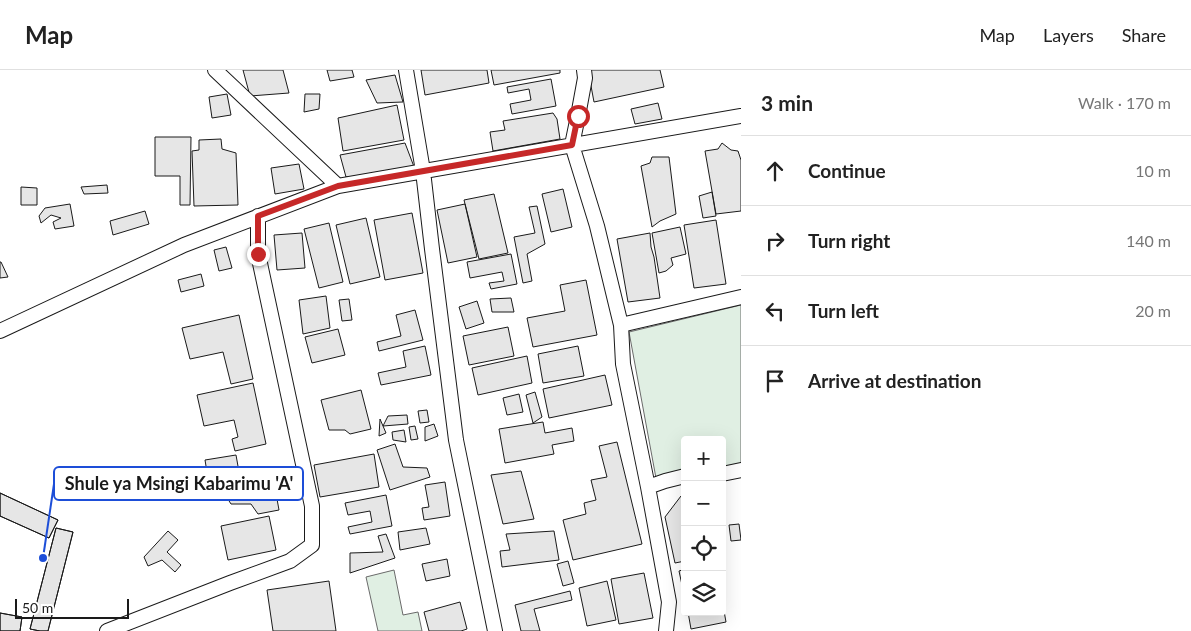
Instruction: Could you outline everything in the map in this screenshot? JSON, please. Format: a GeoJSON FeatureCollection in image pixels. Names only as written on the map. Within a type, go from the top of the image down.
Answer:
{"type":"FeatureCollection","features":[{"type":"Feature","properties":{"kind":"street"},"geometry":{"type":"LineString","coordinates":[[215,70],[338,186]]}},
{"type":"Feature","properties":{"kind":"street"},"geometry":{"type":"LineString","coordinates":[[406,70],[423,171],[456,440],[495,631]]}},
{"type":"Feature","properties":{"kind":"street"},"geometry":{"type":"LineString","coordinates":[[584,70],[585,78],[572,145],[597,226],[621,326],[623,364],[669,602],[666,631]]}},
{"type":"Feature","properties":{"kind":"street"},"geometry":{"type":"LineString","coordinates":[[0,331],[184,245],[338,186],[741,116]]}},
{"type":"Feature","properties":{"kind":"street"},"geometry":{"type":"LineString","coordinates":[[107,631],[230,583],[290,562],[312,545],[312,506],[258,254],[258,216]]}},
{"type":"Feature","properties":{"kind":"street"},"geometry":{"type":"LineString","coordinates":[[621,326],[741,297]]}},
{"type":"Feature","properties":{"kind":"street"},"geometry":{"type":"LineString","coordinates":[[726,473],[741,470]]}},
{"type":"Feature","properties":{"kind":"street"},"geometry":{"type":"LineString","coordinates":[[648,487],[681,477]]}},
{"type":"Feature","properties":{"kind":"green space"},"geometry":{"type":"Polygon","coordinates":[[[741,305],[741,464],[726,469],[726,436],[681,436],[681,482],[658,489],[629,332],[741,305]]]}},
{"type":"Feature","properties":{"kind":"green space"},"geometry":{"type":"Polygon","coordinates":[[[394,570],[403,615],[418,612],[422,631],[378,631],[366,577],[394,570]]]}},
{"type":"Feature","properties":{"kind":"building"},"geometry":{"type":"Polygon","coordinates":[[[243,70],[283,70],[289,93],[250,96],[243,70]]]}},
{"type":"Feature","properties":{"kind":"building"},"geometry":{"type":"Polygon","coordinates":[[[327,70],[352,70],[354,77],[330,81],[327,70]]]}},
{"type":"Feature","properties":{"kind":"building"},"geometry":{"type":"Polygon","coordinates":[[[421,70],[487,70],[489,83],[425,95],[421,70]]]}},
{"type":"Feature","properties":{"kind":"building"},"geometry":{"type":"Polygon","coordinates":[[[491,70],[560,70],[560,73],[494,85],[491,70]]]}},
{"type":"Feature","properties":{"kind":"building"},"geometry":{"type":"Polygon","coordinates":[[[588,70],[660,70],[664,87],[594,102],[588,70]]]}},
{"type":"Feature","properties":{"kind":"building"},"geometry":{"type":"Polygon","coordinates":[[[395,75],[403,102],[377,103],[366,80],[395,75]]]}},
{"type":"Feature","properties":{"kind":"building"},"geometry":{"type":"Polygon","coordinates":[[[551,79],[556,106],[512,114],[510,104],[531,100],[529,89],[508,93],[507,87],[551,79]]]}},
{"type":"Feature","properties":{"kind":"building"},"geometry":{"type":"Polygon","coordinates":[[[227,94],[231,115],[212,118],[209,97],[227,94]]]}},
{"type":"Feature","properties":{"kind":"building"},"geometry":{"type":"Polygon","coordinates":[[[305,94],[320,94],[319,109],[304,112],[305,94]]]}},
{"type":"Feature","properties":{"kind":"building"},"geometry":{"type":"Polygon","coordinates":[[[658,103],[662,119],[635,124],[631,109],[658,103]]]}},
{"type":"Feature","properties":{"kind":"building"},"geometry":{"type":"Polygon","coordinates":[[[397,105],[404,140],[343,151],[338,118],[397,105]]]}},
{"type":"Feature","properties":{"kind":"building"},"geometry":{"type":"Polygon","coordinates":[[[553,113],[557,119],[560,139],[493,151],[490,132],[505,130],[503,121],[553,113]]]}},
{"type":"Feature","properties":{"kind":"building"},"geometry":{"type":"Polygon","coordinates":[[[155,137],[191,137],[190,205],[180,205],[180,176],[155,176],[155,137]]]}},
{"type":"Feature","properties":{"kind":"building"},"geometry":{"type":"Polygon","coordinates":[[[221,139],[222,149],[236,153],[238,205],[194,206],[192,151],[199,150],[199,140],[221,139]]]}},
{"type":"Feature","properties":{"kind":"building"},"geometry":{"type":"Polygon","coordinates":[[[405,143],[416,172],[346,177],[340,155],[405,143]]]}},
{"type":"Feature","properties":{"kind":"building"},"geometry":{"type":"Polygon","coordinates":[[[722,143],[731,150],[738,151],[741,160],[741,211],[716,214],[705,151],[718,149],[722,143]]]}},
{"type":"Feature","properties":{"kind":"building"},"geometry":{"type":"Polygon","coordinates":[[[652,157],[669,157],[676,214],[652,227],[641,166],[650,163],[652,157]]]}},
{"type":"Feature","properties":{"kind":"building"},"geometry":{"type":"Polygon","coordinates":[[[299,164],[304,189],[275,194],[271,168],[299,164]]]}},
{"type":"Feature","properties":{"kind":"building"},"geometry":{"type":"Polygon","coordinates":[[[107,185],[108,193],[84,194],[81,187],[107,185]]]}},
{"type":"Feature","properties":{"kind":"building"},"geometry":{"type":"Polygon","coordinates":[[[21,187],[37,188],[37,205],[21,205],[21,187]]]}},
{"type":"Feature","properties":{"kind":"building"},"geometry":{"type":"Polygon","coordinates":[[[563,189],[572,227],[551,232],[542,194],[563,189]]]}},
{"type":"Feature","properties":{"kind":"building"},"geometry":{"type":"Polygon","coordinates":[[[712,192],[716,216],[703,218],[699,196],[712,192]]]}},
{"type":"Feature","properties":{"kind":"building"},"geometry":{"type":"Polygon","coordinates":[[[494,194],[508,253],[479,259],[464,200],[494,194]]]}},
{"type":"Feature","properties":{"kind":"building"},"geometry":{"type":"Polygon","coordinates":[[[70,204],[74,226],[55,229],[53,222],[61,218],[51,215],[41,223],[39,216],[45,208],[70,204]]]}},
{"type":"Feature","properties":{"kind":"building"},"geometry":{"type":"Polygon","coordinates":[[[465,204],[477,257],[448,263],[437,210],[465,204]]]}},
{"type":"Feature","properties":{"kind":"building"},"geometry":{"type":"Polygon","coordinates":[[[537,206],[545,244],[527,254],[532,281],[523,283],[514,237],[535,233],[529,207],[537,206]]]}},
{"type":"Feature","properties":{"kind":"building"},"geometry":{"type":"Polygon","coordinates":[[[145,211],[149,224],[113,235],[110,221],[145,211]]]}},
{"type":"Feature","properties":{"kind":"building"},"geometry":{"type":"Polygon","coordinates":[[[412,213],[423,273],[385,280],[374,220],[412,213]]]}},
{"type":"Feature","properties":{"kind":"building"},"geometry":{"type":"Polygon","coordinates":[[[366,218],[380,277],[350,284],[336,225],[366,218]]]}},
{"type":"Feature","properties":{"kind":"building"},"geometry":{"type":"Polygon","coordinates":[[[716,220],[726,284],[694,288],[684,225],[716,220]]]}},
{"type":"Feature","properties":{"kind":"building"},"geometry":{"type":"Polygon","coordinates":[[[329,223],[343,282],[319,288],[304,229],[329,223]]]}},
{"type":"Feature","properties":{"kind":"building"},"geometry":{"type":"Polygon","coordinates":[[[680,227],[686,254],[671,258],[673,265],[666,271],[659,273],[652,233],[680,227]]]}},
{"type":"Feature","properties":{"kind":"building"},"geometry":{"type":"Polygon","coordinates":[[[302,233],[305,268],[277,270],[274,235],[302,233]]]}},
{"type":"Feature","properties":{"kind":"building"},"geometry":{"type":"Polygon","coordinates":[[[650,233],[660,298],[628,302],[617,239],[650,233]]]}},
{"type":"Feature","properties":{"kind":"building"},"geometry":{"type":"Polygon","coordinates":[[[226,247],[232,268],[219,271],[214,250],[226,247]]]}},
{"type":"Feature","properties":{"kind":"building"},"geometry":{"type":"Polygon","coordinates":[[[511,254],[517,284],[491,289],[489,283],[504,281],[502,272],[470,278],[467,262],[511,254]]]}},
{"type":"Feature","properties":{"kind":"building"},"geometry":{"type":"Polygon","coordinates":[[[1,262],[8,277],[0,278],[1,262]]]}},
{"type":"Feature","properties":{"kind":"building"},"geometry":{"type":"Polygon","coordinates":[[[201,274],[204,286],[181,292],[178,280],[201,274]]]}},
{"type":"Feature","properties":{"kind":"building"},"geometry":{"type":"Polygon","coordinates":[[[586,280],[597,335],[533,347],[527,318],[565,311],[560,285],[586,280]]]}},
{"type":"Feature","properties":{"kind":"building"},"geometry":{"type":"Polygon","coordinates":[[[326,296],[330,328],[303,334],[299,300],[326,296]]]}},
{"type":"Feature","properties":{"kind":"building"},"geometry":{"type":"Polygon","coordinates":[[[511,298],[514,312],[492,312],[490,299],[511,298]]]}},
{"type":"Feature","properties":{"kind":"building"},"geometry":{"type":"Polygon","coordinates":[[[349,299],[352,320],[342,321],[339,300],[349,299]]]}},
{"type":"Feature","properties":{"kind":"building"},"geometry":{"type":"Polygon","coordinates":[[[477,301],[484,323],[466,329],[459,307],[477,301]]]}},
{"type":"Feature","properties":{"kind":"building"},"geometry":{"type":"Polygon","coordinates":[[[415,310],[423,340],[379,351],[377,342],[401,336],[396,315],[415,310]]]}},
{"type":"Feature","properties":{"kind":"building"},"geometry":{"type":"Polygon","coordinates":[[[239,315],[253,379],[231,384],[223,352],[190,359],[182,328],[239,315]]]}},
{"type":"Feature","properties":{"kind":"building"},"geometry":{"type":"Polygon","coordinates":[[[508,327],[514,356],[469,365],[463,336],[508,327]]]}},
{"type":"Feature","properties":{"kind":"building"},"geometry":{"type":"Polygon","coordinates":[[[338,329],[345,355],[312,363],[305,337],[338,329]]]}},
{"type":"Feature","properties":{"kind":"building"},"geometry":{"type":"Polygon","coordinates":[[[425,346],[431,375],[381,385],[378,373],[406,367],[403,351],[425,346]]]}},
{"type":"Feature","properties":{"kind":"building"},"geometry":{"type":"Polygon","coordinates":[[[578,346],[584,376],[543,383],[538,354],[578,346]]]}},
{"type":"Feature","properties":{"kind":"building"},"geometry":{"type":"Polygon","coordinates":[[[527,356],[532,383],[478,395],[472,368],[527,356]]]}},
{"type":"Feature","properties":{"kind":"building"},"geometry":{"type":"Polygon","coordinates":[[[605,375],[612,405],[549,418],[543,389],[605,375]]]}},
{"type":"Feature","properties":{"kind":"building"},"geometry":{"type":"Polygon","coordinates":[[[253,383],[266,444],[235,451],[232,439],[238,437],[234,420],[204,426],[197,395],[253,383]]]}},
{"type":"Feature","properties":{"kind":"building"},"geometry":{"type":"Polygon","coordinates":[[[361,390],[371,429],[350,434],[345,430],[329,430],[321,400],[361,390]]]}},
{"type":"Feature","properties":{"kind":"building"},"geometry":{"type":"Polygon","coordinates":[[[535,392],[542,417],[533,423],[526,395],[535,392]]]}},
{"type":"Feature","properties":{"kind":"building"},"geometry":{"type":"Polygon","coordinates":[[[519,394],[523,412],[507,415],[503,398],[519,394]]]}},
{"type":"Feature","properties":{"kind":"building"},"geometry":{"type":"Polygon","coordinates":[[[427,410],[429,422],[420,423],[418,411],[427,410]]]}},
{"type":"Feature","properties":{"kind":"building"},"geometry":{"type":"Polygon","coordinates":[[[407,415],[408,424],[383,426],[388,416],[407,415]]]}},
{"type":"Feature","properties":{"kind":"building"},"geometry":{"type":"Polygon","coordinates":[[[380,419],[386,433],[379,436],[380,419]]]}},
{"type":"Feature","properties":{"kind":"building"},"geometry":{"type":"Polygon","coordinates":[[[543,422],[545,433],[572,428],[574,441],[552,445],[554,454],[505,463],[499,429],[543,422]]]}},
{"type":"Feature","properties":{"kind":"building"},"geometry":{"type":"Polygon","coordinates":[[[434,424],[438,436],[425,441],[425,427],[434,424]]]}},
{"type":"Feature","properties":{"kind":"building"},"geometry":{"type":"Polygon","coordinates":[[[415,426],[418,439],[411,440],[409,427],[415,426]]]}},
{"type":"Feature","properties":{"kind":"building"},"geometry":{"type":"Polygon","coordinates":[[[404,430],[406,442],[393,440],[392,432],[404,430]]]}},
{"type":"Feature","properties":{"kind":"building"},"geometry":{"type":"Polygon","coordinates":[[[617,442],[642,544],[573,560],[563,520],[586,514],[584,503],[596,500],[591,480],[607,477],[599,446],[617,442]]]}},
{"type":"Feature","properties":{"kind":"building"},"geometry":{"type":"Polygon","coordinates":[[[395,444],[403,467],[427,468],[430,477],[390,490],[377,450],[395,444]]]}},
{"type":"Feature","properties":{"kind":"building"},"geometry":{"type":"Polygon","coordinates":[[[374,454],[379,487],[320,497],[314,465],[374,454]]]}},
{"type":"Feature","properties":{"kind":"building"},"geometry":{"type":"Polygon","coordinates":[[[236,455],[241,483],[273,477],[279,510],[258,514],[251,504],[231,504],[224,493],[211,496],[205,460],[236,455]]]}},
{"type":"Feature","properties":{"kind":"building"},"geometry":{"type":"Polygon","coordinates":[[[521,471],[534,519],[503,524],[491,475],[521,471]]]}},
{"type":"Feature","properties":{"kind":"building"},"geometry":{"type":"Polygon","coordinates":[[[445,482],[450,516],[424,520],[422,508],[429,507],[425,485],[445,482]]]}},
{"type":"Feature","properties":{"kind":"building"},"geometry":{"type":"Polygon","coordinates":[[[0,493],[58,520],[49,538],[0,516],[0,493]]]}},
{"type":"Feature","properties":{"kind":"building"},"geometry":{"type":"Polygon","coordinates":[[[0,493],[58,520],[49,538],[0,516],[0,493]]]}},
{"type":"Feature","properties":{"kind":"building"},"geometry":{"type":"Polygon","coordinates":[[[386,495],[392,526],[350,534],[348,527],[372,522],[370,511],[348,515],[345,503],[386,495]]]}},
{"type":"Feature","properties":{"kind":"building"},"geometry":{"type":"Polygon","coordinates":[[[681,496],[681,562],[675,563],[665,517],[681,496]]]}},
{"type":"Feature","properties":{"kind":"building"},"geometry":{"type":"Polygon","coordinates":[[[269,516],[276,550],[228,560],[221,526],[269,516]]]}},
{"type":"Feature","properties":{"kind":"building"},"geometry":{"type":"Polygon","coordinates":[[[739,524],[741,540],[731,541],[729,525],[739,524]]]}},
{"type":"Feature","properties":{"kind":"building"},"geometry":{"type":"Polygon","coordinates":[[[56,528],[73,532],[48,631],[30,629],[56,528]]]}},
{"type":"Feature","properties":{"kind":"building"},"geometry":{"type":"Polygon","coordinates":[[[56,528],[73,532],[48,631],[30,629],[56,528]]]}},
{"type":"Feature","properties":{"kind":"building"},"geometry":{"type":"Polygon","coordinates":[[[426,528],[430,544],[400,550],[398,532],[426,528]]]}},
{"type":"Feature","properties":{"kind":"building"},"geometry":{"type":"Polygon","coordinates":[[[168,531],[178,540],[167,552],[181,565],[175,572],[162,560],[148,566],[144,557],[168,531]]]}},
{"type":"Feature","properties":{"kind":"building"},"geometry":{"type":"Polygon","coordinates":[[[554,531],[559,560],[502,567],[500,551],[510,550],[506,534],[554,531]]]}},
{"type":"Feature","properties":{"kind":"building"},"geometry":{"type":"Polygon","coordinates":[[[386,534],[395,558],[350,573],[350,553],[383,552],[378,536],[386,534]]]}},
{"type":"Feature","properties":{"kind":"building"},"geometry":{"type":"Polygon","coordinates":[[[447,559],[450,576],[426,581],[422,564],[447,559]]]}},
{"type":"Feature","properties":{"kind":"building"},"geometry":{"type":"Polygon","coordinates":[[[568,561],[574,583],[563,586],[557,564],[568,561]]]}},
{"type":"Feature","properties":{"kind":"building"},"geometry":{"type":"Polygon","coordinates":[[[644,573],[653,618],[619,624],[611,579],[644,573]]]}},
{"type":"Feature","properties":{"kind":"building"},"geometry":{"type":"Polygon","coordinates":[[[329,581],[336,631],[273,631],[267,590],[329,581]]]}},
{"type":"Feature","properties":{"kind":"building"},"geometry":{"type":"Polygon","coordinates":[[[607,581],[616,620],[587,626],[579,588],[607,581]]]}},
{"type":"Feature","properties":{"kind":"building"},"geometry":{"type":"Polygon","coordinates":[[[570,591],[572,600],[534,609],[540,631],[521,631],[515,605],[570,591]]]}},
{"type":"Feature","properties":{"kind":"building"},"geometry":{"type":"Polygon","coordinates":[[[460,602],[467,629],[461,631],[429,631],[424,612],[460,602]]]}},
{"type":"Feature","properties":{"kind":"building"},"geometry":{"type":"Polygon","coordinates":[[[0,613],[22,617],[20,631],[0,631],[0,613]]]}},
{"type":"Feature","properties":{"kind":"building"},"geometry":{"type":"Polygon","coordinates":[[[0,613],[22,617],[20,631],[0,631],[0,613]]]}},
{"type":"Feature","properties":{"kind":"building"},"geometry":{"type":"Polygon","coordinates":[[[689,616],[725,616],[726,622],[691,629],[689,616]]]}},
{"type":"Feature","properties":{"kind":"place","name":"Shule ya Msingi Kabarimu 'A'"},"geometry":{"type":"Point","coordinates":[43,558]}},
{"type":"Feature","properties":{"kind":"route"},"geometry":{"type":"LineString","coordinates":[[258,254],[258,216],[338,186],[572,145],[578,116]]}}]}
